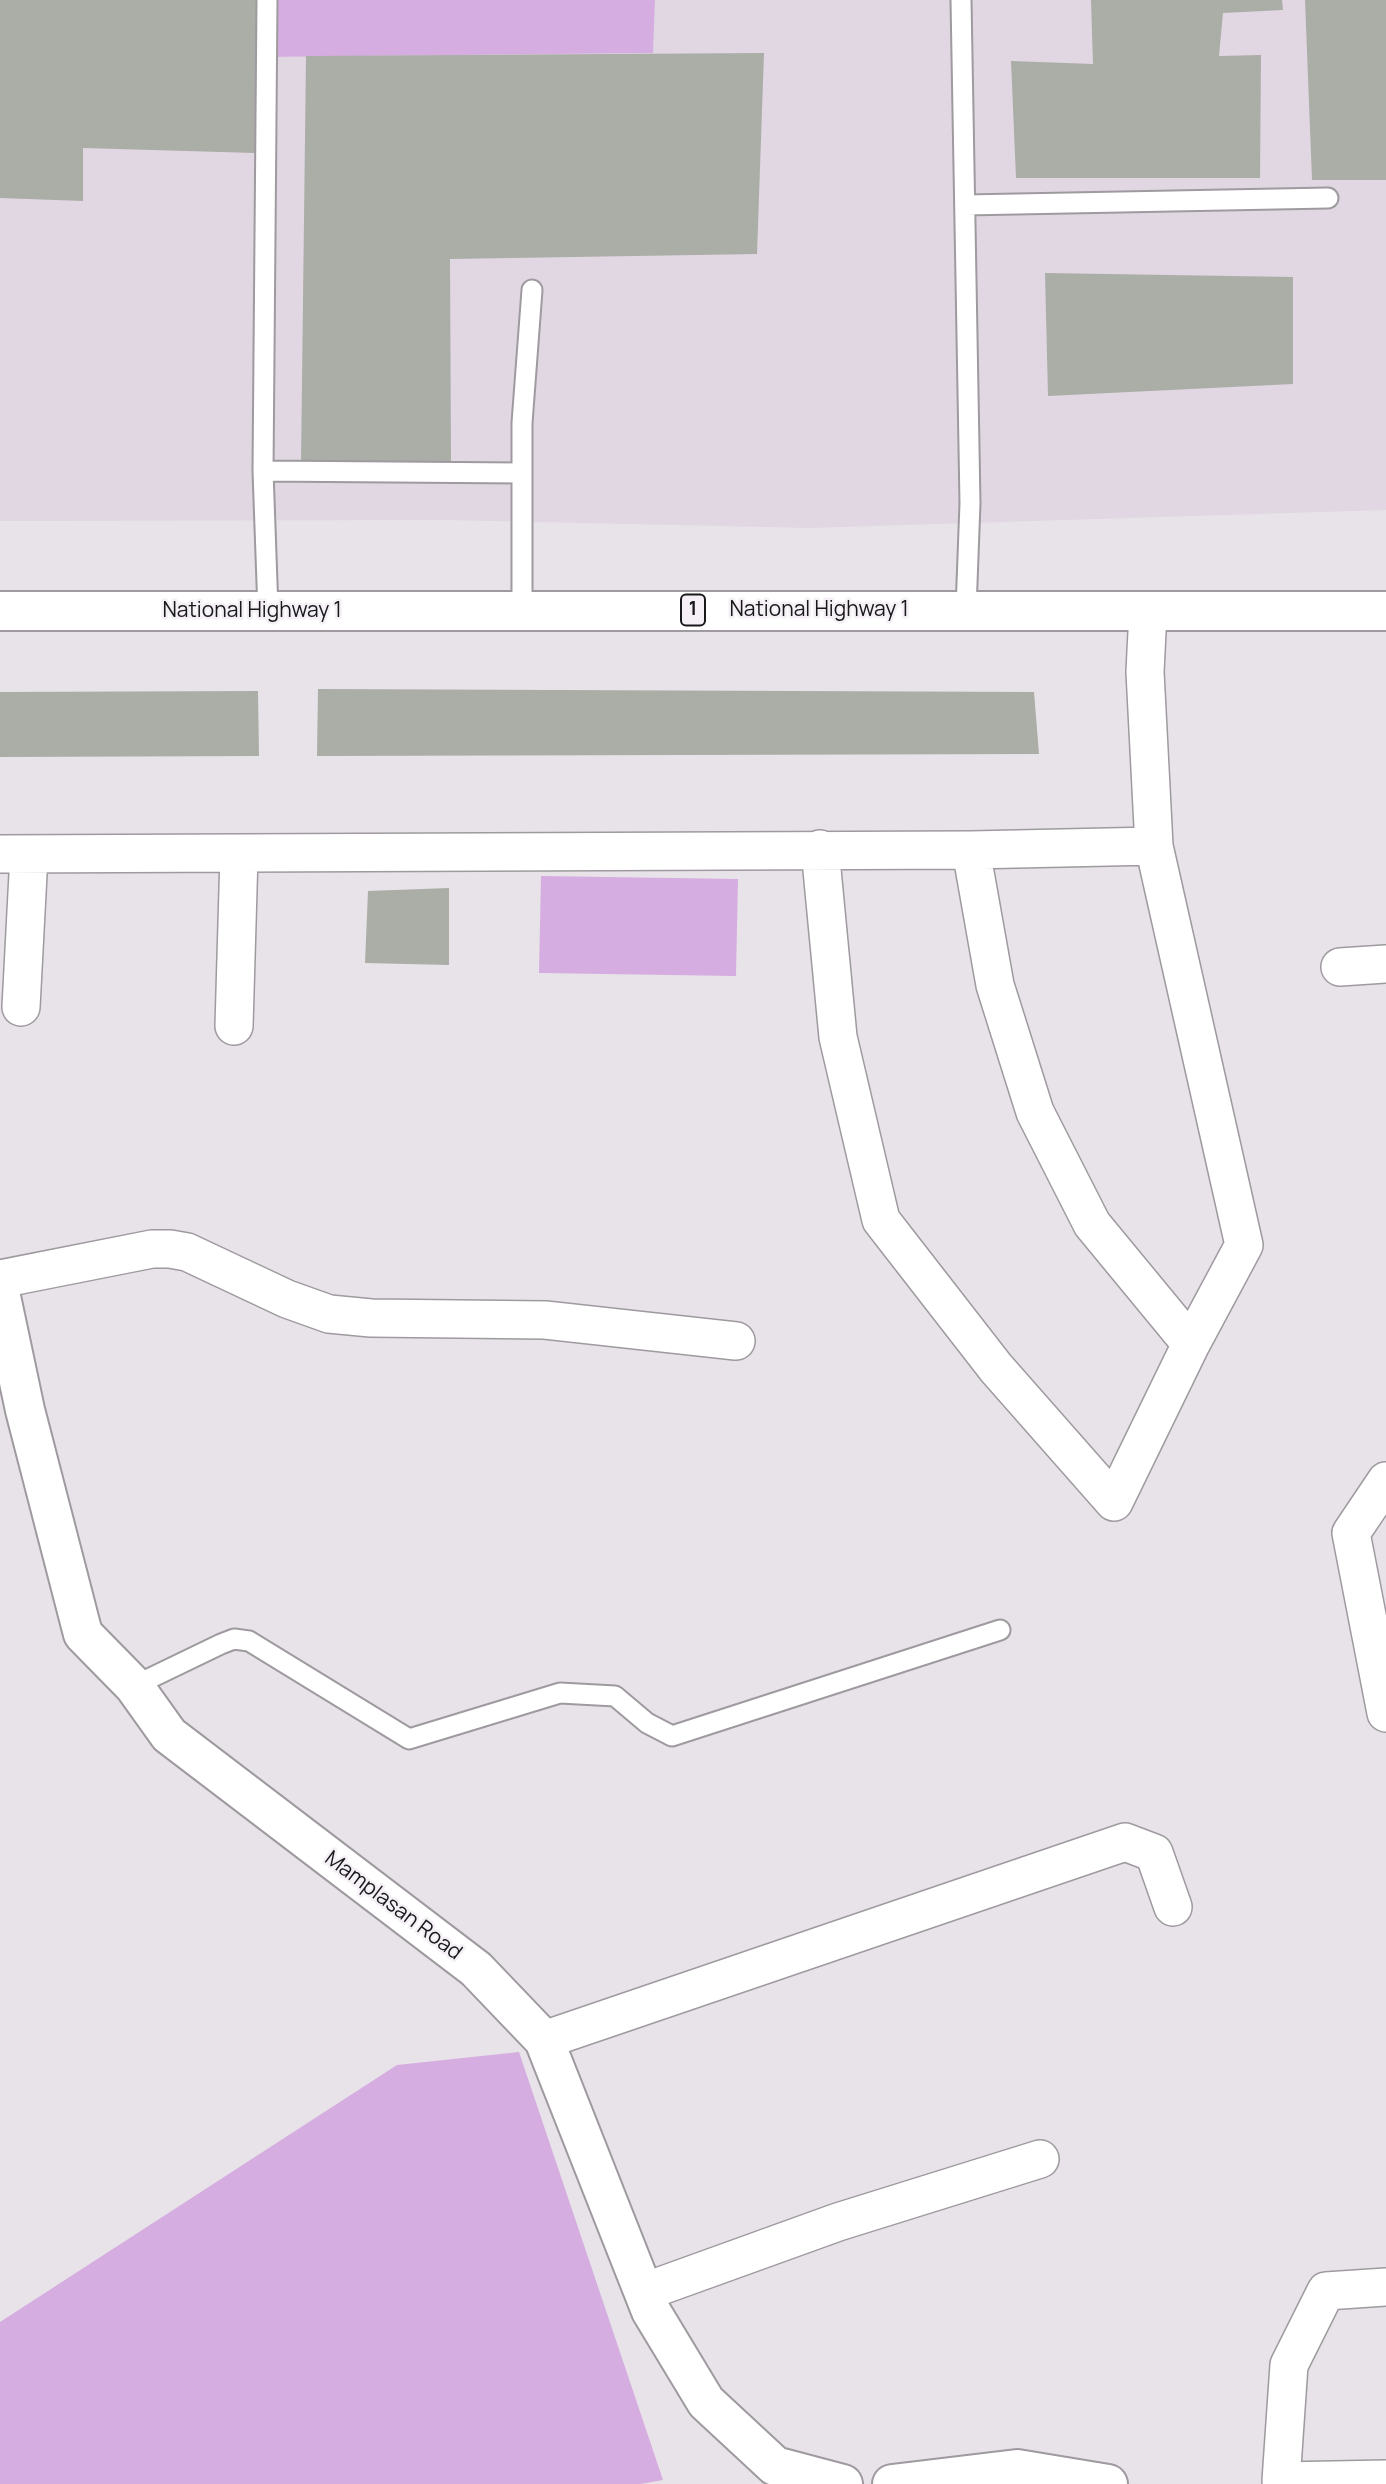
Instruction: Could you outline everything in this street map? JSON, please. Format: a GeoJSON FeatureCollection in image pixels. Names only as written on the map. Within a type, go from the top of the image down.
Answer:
{"type":"FeatureCollection","features":[{"type":"Feature","properties":{"kind":"main road","name":"National Highway 1"},"geometry":{"type":"LineString","coordinates":[[0,611],[1386,611]]}},
{"type":"Feature","properties":{"kind":"main road","name":"Mamplasan Road"},"geometry":{"type":"LineString","coordinates":[[0,1292],[25,1410],[83,1634],[134,1686],[169,1735],[476,1969],[544,2040],[651,2311],[706,2402],[775,2466],[843,2484]]}},
{"type":"Feature","properties":{"kind":"main road"},"geometry":{"type":"LineString","coordinates":[[892,2484],[1017,2469],[1108,2484]]}},
{"type":"Feature","properties":{"kind":"street"},"geometry":{"type":"LineString","coordinates":[[820,849],[838,1037],[881,1220],[996,1368],[1114,1502],[1191,1344],[1244,1245],[1154,846],[1145,672],[1148,611]]}},
{"type":"Feature","properties":{"kind":"street"},"geometry":{"type":"LineString","coordinates":[[21,1007],[14,854],[971,850],[1154,846]]}},
{"type":"Feature","properties":{"kind":"street"},"geometry":{"type":"LineString","coordinates":[[971,850],[995,985],[1035,1112],[1092,1224],[1191,1344]]}},
{"type":"Feature","properties":{"kind":"street"},"geometry":{"type":"LineString","coordinates":[[234,1026],[239,855]]}},
{"type":"Feature","properties":{"kind":"street"},"geometry":{"type":"LineString","coordinates":[[1340,967],[1386,964]]}},
{"type":"Feature","properties":{"kind":"street"},"geometry":{"type":"LineString","coordinates":[[0,1279],[152,1249],[170,1249],[187,1252],[286,1299],[329,1314],[372,1318],[545,1320],[736,1341]]}},
{"type":"Feature","properties":{"kind":"street"},"geometry":{"type":"LineString","coordinates":[[1385,1694],[1351,1533],[1386,1481]]}},
{"type":"Feature","properties":{"kind":"street"},"geometry":{"type":"LineString","coordinates":[[544,2040],[1125,1842],[1154,1853],[1173,1907]]}},
{"type":"Feature","properties":{"kind":"street"},"geometry":{"type":"LineString","coordinates":[[644,2292],[838,2222],[1040,2159]]}},
{"type":"Feature","properties":{"kind":"street"},"geometry":{"type":"LineString","coordinates":[[1386,2287],[1326,2291],[1289,2365],[1280,2481],[1386,2479]]}},
{"type":"Feature","properties":{"kind":"lane"},"geometry":{"type":"LineString","coordinates":[[267,0],[263,471],[268,611]]}},
{"type":"Feature","properties":{"kind":"lane"},"geometry":{"type":"LineString","coordinates":[[961,0],[970,503],[966,610]]}},
{"type":"Feature","properties":{"kind":"lane"},"geometry":{"type":"LineString","coordinates":[[965,205],[1328,198]]}},
{"type":"Feature","properties":{"kind":"lane"},"geometry":{"type":"LineString","coordinates":[[522,610],[521,473],[532,290]]}},
{"type":"Feature","properties":{"kind":"lane"},"geometry":{"type":"LineString","coordinates":[[263,471],[521,473]]}},
{"type":"Feature","properties":{"kind":"lane"},"geometry":{"type":"LineString","coordinates":[[134,1686],[234,1639],[249,1641],[409,1739],[560,1693],[615,1696],[648,1723],[673,1736],[1000,1630]]}},
{"type":"Feature","properties":{"kind":"shaded area"},"geometry":{"type":"Polygon","coordinates":[[[0,0],[265,57],[653,53],[655,0],[1386,0],[1386,510],[810,528],[447,520],[0,521],[0,0]]]}},
{"type":"Feature","properties":{"kind":"shaded area"},"geometry":{"type":"Polygon","coordinates":[[[264,0],[655,0],[653,53],[265,57],[264,0]]]}},
{"type":"Feature","properties":{"kind":"shaded area"},"geometry":{"type":"Polygon","coordinates":[[[541,876],[738,879],[736,976],[539,973],[541,876]]]}},
{"type":"Feature","properties":{"kind":"shaded area"},"geometry":{"type":"Polygon","coordinates":[[[519,2052],[663,2480],[641,2484],[0,2484],[0,2322],[397,2065],[519,2052]]]}},
{"type":"Feature","properties":{"kind":"building"},"geometry":{"type":"Polygon","coordinates":[[[0,0],[264,0],[265,57],[255,153],[83,148],[83,201],[0,198],[0,0]]]}},
{"type":"Feature","properties":{"kind":"building"},"geometry":{"type":"Polygon","coordinates":[[[1091,0],[1282,0],[1283,10],[1223,13],[1219,56],[1261,55],[1260,178],[1016,178],[1011,61],[1093,64],[1091,0]]]}},
{"type":"Feature","properties":{"kind":"building"},"geometry":{"type":"Polygon","coordinates":[[[1305,0],[1386,0],[1386,180],[1312,180],[1305,0]]]}},
{"type":"Feature","properties":{"kind":"building"},"geometry":{"type":"Polygon","coordinates":[[[764,53],[757,254],[450,259],[451,462],[301,463],[306,56],[764,53]]]}},
{"type":"Feature","properties":{"kind":"building"},"geometry":{"type":"Polygon","coordinates":[[[1045,273],[1293,277],[1293,384],[1048,396],[1045,273]]]}},
{"type":"Feature","properties":{"kind":"building"},"geometry":{"type":"Polygon","coordinates":[[[318,689],[1034,692],[1039,754],[317,756],[318,689]]]}},
{"type":"Feature","properties":{"kind":"building"},"geometry":{"type":"Polygon","coordinates":[[[258,691],[259,756],[0,757],[0,692],[258,691]]]}},
{"type":"Feature","properties":{"kind":"building"},"geometry":{"type":"Polygon","coordinates":[[[449,888],[449,965],[365,963],[368,891],[449,888]]]}}]}
